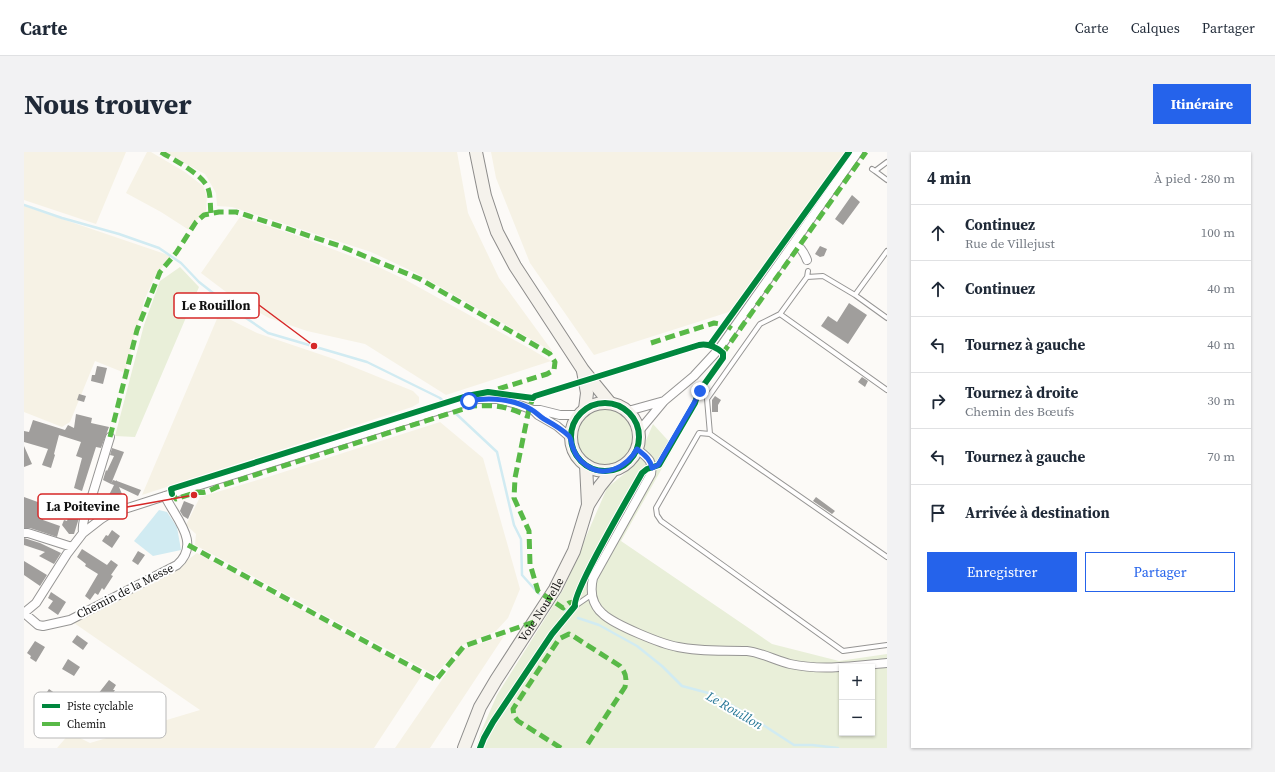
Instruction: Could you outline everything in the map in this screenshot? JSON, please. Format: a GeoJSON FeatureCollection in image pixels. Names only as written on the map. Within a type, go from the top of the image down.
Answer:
{"type":"FeatureCollection","features":[{"type":"Feature","properties":{"kind":"main road"},"geometry":{"type":"LineString","coordinates":[[476,152],[485,196],[497,232],[514,266],[583,370],[610,402]]}},
{"type":"Feature","properties":{"kind":"main road"},"geometry":{"type":"LineString","coordinates":[[582,412],[587,393],[583,370]]}},
{"type":"Feature","properties":{"kind":"main road"},"geometry":{"type":"LineString","coordinates":[[610,402],[620,405],[628,411],[635,420],[639,431],[637,449],[633,457],[627,463],[613,470],[604,471],[586,466],[578,458],[573,448],[571,430],[574,422],[582,412],[597,403],[610,402]]}},
{"type":"Feature","properties":{"kind":"main road"},"geometry":{"type":"LineString","coordinates":[[586,466],[588,505]]}},
{"type":"Feature","properties":{"kind":"main road","name":"Voie Nouvelle"},"geometry":{"type":"LineString","coordinates":[[464,748],[480,707],[565,571],[574,551],[588,505],[600,486],[613,470]]}},
{"type":"Feature","properties":{"kind":"street"},"geometry":{"type":"LineString","coordinates":[[639,431],[664,401],[694,376],[719,349],[858,152]]}},
{"type":"Feature","properties":{"kind":"street"},"geometry":{"type":"LineString","coordinates":[[794,243],[804,252],[807,260]]}},
{"type":"Feature","properties":{"kind":"street"},"geometry":{"type":"LineString","coordinates":[[26,610],[36,603],[45,591],[72,547],[83,533],[110,514],[478,399],[497,399],[533,410],[540,410],[560,415],[582,412]]}},
{"type":"Feature","properties":{"kind":"street"},"geometry":{"type":"LineString","coordinates":[[628,411],[664,401]]}},
{"type":"Feature","properties":{"kind":"street"},"geometry":{"type":"LineString","coordinates":[[533,410],[538,415],[557,426],[571,438]]}},
{"type":"Feature","properties":{"kind":"street"},"geometry":{"type":"LineString","coordinates":[[83,533],[82,527],[84,517],[88,509],[110,437]]}},
{"type":"Feature","properties":{"kind":"street"},"geometry":{"type":"LineString","coordinates":[[637,449],[651,462],[651,474],[598,568],[591,587],[591,595],[602,614],[630,629],[677,647],[713,651],[748,651],[791,664],[812,667],[828,668],[887,663]]}},
{"type":"Feature","properties":{"kind":"street","name":"Chemin de la Messe"},"geometry":{"type":"LineString","coordinates":[[26,610],[38,625],[43,626],[64,622],[177,565],[182,560],[186,552],[188,539],[165,496]]}},
{"type":"Feature","properties":{"kind":"street"},"geometry":{"type":"LineString","coordinates":[[88,509],[97,514],[101,519]]}},
{"type":"Feature","properties":{"kind":"street"},"geometry":{"type":"LineString","coordinates":[[24,533],[72,547]]}},
{"type":"Feature","properties":{"kind":"lane"},"geometry":{"type":"LineString","coordinates":[[887,162],[874,170],[887,180]]}},
{"type":"Feature","properties":{"kind":"lane"},"geometry":{"type":"LineString","coordinates":[[855,295],[887,251]]}},
{"type":"Feature","properties":{"kind":"lane"},"geometry":{"type":"LineString","coordinates":[[710,434],[707,399],[760,324],[780,314],[807,277],[808,271]]}},
{"type":"Feature","properties":{"kind":"lane"},"geometry":{"type":"LineString","coordinates":[[807,277],[822,276],[855,295],[887,318]]}},
{"type":"Feature","properties":{"kind":"lane"},"geometry":{"type":"LineString","coordinates":[[780,314],[887,390]]}},
{"type":"Feature","properties":{"kind":"lane"},"geometry":{"type":"LineString","coordinates":[[887,557],[710,434],[699,433],[656,508],[657,515],[661,521],[843,651],[887,645]]}},
{"type":"Feature","properties":{"kind":"lane"},"geometry":{"type":"LineString","coordinates":[[575,606],[591,595]]}},
{"type":"Feature","properties":{"kind":"shaded area"},"geometry":{"type":"Polygon","coordinates":[[[24,152],[126,152],[96,224],[24,200],[24,152]]]}},
{"type":"Feature","properties":{"kind":"shaded area"},"geometry":{"type":"Polygon","coordinates":[[[147,152],[151,152],[185,172],[203,186],[207,196],[206,212],[189,230],[161,212],[126,193],[147,152]]]}},
{"type":"Feature","properties":{"kind":"shaded area"},"geometry":{"type":"Polygon","coordinates":[[[163,152],[457,152],[468,213],[499,278],[553,352],[416,273],[371,252],[232,207],[217,206],[216,193],[205,174],[163,152]]]}},
{"type":"Feature","properties":{"kind":"shaded area"},"geometry":{"type":"Polygon","coordinates":[[[491,152],[845,152],[729,312],[594,355],[530,263],[496,178],[491,152]]]}},
{"type":"Feature","properties":{"kind":"shaded area"},"geometry":{"type":"Polygon","coordinates":[[[24,206],[171,256],[154,278],[144,301],[125,373],[95,361],[70,422],[62,427],[24,412],[24,206]]]}},
{"type":"Feature","properties":{"kind":"shaded area"},"geometry":{"type":"Polygon","coordinates":[[[240,217],[298,236],[372,264],[404,279],[551,361],[446,395],[365,344],[307,331],[269,318],[234,298],[201,273],[240,217]]]}},
{"type":"Feature","properties":{"kind":"shaded area"},"geometry":{"type":"Polygon","coordinates":[[[219,314],[257,333],[334,359],[413,391],[419,397],[419,403],[412,407],[142,495],[219,314]]]}},
{"type":"Feature","properties":{"kind":"shaded area"},"geometry":{"type":"Polygon","coordinates":[[[440,422],[483,458],[520,589],[508,618],[496,631],[461,646],[435,675],[195,545],[196,534],[186,525],[200,497],[440,422]]]}},
{"type":"Feature","properties":{"kind":"shaded area"},"geometry":{"type":"Polygon","coordinates":[[[197,553],[422,675],[374,748],[57,748],[66,738],[80,738],[90,743],[107,738],[166,738],[166,720],[200,710],[74,623],[167,575],[197,553]]]}},
{"type":"Feature","properties":{"kind":"shaded area"},"geometry":{"type":"Polygon","coordinates":[[[504,636],[430,748],[395,748],[463,649],[504,636]]]}},
{"type":"Feature","properties":{"kind":"green space"},"geometry":{"type":"Polygon","coordinates":[[[180,267],[199,287],[135,437],[115,436],[144,325],[160,281],[180,267]]]}},
{"type":"Feature","properties":{"kind":"green space"},"geometry":{"type":"Polygon","coordinates":[[[599,407],[611,407],[626,415],[634,430],[634,442],[626,457],[611,465],[599,465],[584,457],[576,442],[576,430],[584,415],[599,407]]]}},
{"type":"Feature","properties":{"kind":"green space"},"geometry":{"type":"Polygon","coordinates":[[[653,424],[674,447],[621,541],[772,644],[839,661],[887,654],[887,748],[476,748],[480,734],[497,695],[563,590],[607,488],[636,464],[653,424]]]}},
{"type":"Feature","properties":{"kind":"water"},"geometry":{"type":"Polygon","coordinates":[[[159,510],[167,512],[177,527],[181,550],[153,556],[134,541],[159,510]]]}},
{"type":"Feature","properties":{"kind":"building"},"geometry":{"type":"Polygon","coordinates":[[[852,195],[860,202],[843,225],[835,219],[852,195]]]}},
{"type":"Feature","properties":{"kind":"building"},"geometry":{"type":"Polygon","coordinates":[[[820,246],[827,249],[824,256],[820,257],[815,254],[820,246]]]}},
{"type":"Feature","properties":{"kind":"building"},"geometry":{"type":"Polygon","coordinates":[[[849,303],[867,315],[848,344],[821,326],[828,316],[837,322],[849,303]]]}},
{"type":"Feature","properties":{"kind":"building"},"geometry":{"type":"Polygon","coordinates":[[[97,366],[107,368],[103,384],[91,381],[92,375],[95,375],[97,366]]]}},
{"type":"Feature","properties":{"kind":"building"},"geometry":{"type":"Polygon","coordinates":[[[862,377],[868,381],[865,387],[858,382],[862,377]]]}},
{"type":"Feature","properties":{"kind":"building"},"geometry":{"type":"Polygon","coordinates":[[[79,394],[86,396],[84,402],[77,400],[79,394]]]}},
{"type":"Feature","properties":{"kind":"building"},"geometry":{"type":"Polygon","coordinates":[[[715,396],[721,400],[718,405],[718,412],[712,412],[712,400],[715,396]]]}},
{"type":"Feature","properties":{"kind":"building"},"geometry":{"type":"Polygon","coordinates":[[[76,414],[92,418],[91,423],[109,427],[101,448],[96,447],[82,491],[74,488],[82,458],[76,456],[81,442],[59,435],[51,468],[42,465],[48,449],[24,442],[24,431],[29,432],[33,420],[65,430],[68,425],[74,428],[76,414]]]}},
{"type":"Feature","properties":{"kind":"building"},"geometry":{"type":"Polygon","coordinates":[[[24,446],[32,464],[24,467],[24,446]]]}},
{"type":"Feature","properties":{"kind":"building"},"geometry":{"type":"Polygon","coordinates":[[[112,448],[124,452],[111,484],[103,480],[106,470],[107,471],[114,456],[110,455],[112,448]]]}},
{"type":"Feature","properties":{"kind":"building"},"geometry":{"type":"Polygon","coordinates":[[[113,480],[141,490],[138,496],[119,487],[125,501],[109,495],[114,485],[111,484],[113,480]]]}},
{"type":"Feature","properties":{"kind":"building"},"geometry":{"type":"Polygon","coordinates":[[[24,497],[46,505],[43,513],[45,514],[43,520],[60,526],[57,537],[30,528],[24,528],[24,497]]]}},
{"type":"Feature","properties":{"kind":"building"},"geometry":{"type":"Polygon","coordinates":[[[816,497],[835,511],[832,514],[813,501],[816,497]]]}},
{"type":"Feature","properties":{"kind":"building"},"geometry":{"type":"Polygon","coordinates":[[[74,499],[84,502],[74,534],[69,534],[62,525],[64,520],[67,521],[74,499]]]}},
{"type":"Feature","properties":{"kind":"building"},"geometry":{"type":"Polygon","coordinates":[[[184,501],[194,505],[188,519],[183,516],[180,511],[184,501]]]}},
{"type":"Feature","properties":{"kind":"building"},"geometry":{"type":"Polygon","coordinates":[[[112,530],[120,536],[112,548],[102,541],[112,530]]]}},
{"type":"Feature","properties":{"kind":"building"},"geometry":{"type":"Polygon","coordinates":[[[24,538],[40,543],[61,553],[54,564],[39,556],[45,552],[24,545],[24,538]]]}},
{"type":"Feature","properties":{"kind":"building"},"geometry":{"type":"Polygon","coordinates":[[[82,549],[107,565],[111,560],[118,565],[111,575],[113,576],[104,590],[102,588],[98,595],[95,593],[90,600],[85,596],[98,574],[85,566],[86,564],[77,557],[82,549]]]}},
{"type":"Feature","properties":{"kind":"building"},"geometry":{"type":"Polygon","coordinates":[[[138,551],[145,555],[138,565],[132,561],[138,551]]]}},
{"type":"Feature","properties":{"kind":"building"},"geometry":{"type":"Polygon","coordinates":[[[24,561],[47,575],[40,586],[24,575],[24,561]]]}},
{"type":"Feature","properties":{"kind":"building"},"geometry":{"type":"Polygon","coordinates":[[[51,592],[66,602],[58,615],[48,608],[53,601],[48,598],[51,592]]]}},
{"type":"Feature","properties":{"kind":"building"},"geometry":{"type":"Polygon","coordinates":[[[77,635],[88,643],[83,650],[72,642],[77,635]]]}},
{"type":"Feature","properties":{"kind":"building"},"geometry":{"type":"Polygon","coordinates":[[[35,641],[45,647],[36,662],[30,658],[31,656],[27,653],[35,641]]]}},
{"type":"Feature","properties":{"kind":"building"},"geometry":{"type":"Polygon","coordinates":[[[68,659],[80,667],[74,676],[62,669],[68,659]]]}},
{"type":"Feature","properties":{"kind":"building"},"geometry":{"type":"Polygon","coordinates":[[[109,680],[116,685],[113,690],[115,690],[114,692],[100,692],[109,680]]]}},
{"type":"Feature","properties":{"kind":"waterway","name":"Le Rouillon"},"geometry":{"type":"LineString","coordinates":[[24,205],[159,248],[181,263],[199,282],[240,314],[268,333],[367,362],[440,398],[447,405]]}},
{"type":"Feature","properties":{"kind":"waterway","name":"Le Rouillon"},"geometry":{"type":"LineString","coordinates":[[451,409],[497,452],[514,525],[521,539],[522,575],[539,594]]}},
{"type":"Feature","properties":{"kind":"waterway","name":"Le Rouillon"},"geometry":{"type":"LineString","coordinates":[[557,605],[565,610]]}},
{"type":"Feature","properties":{"kind":"waterway","name":"Le Rouillon"},"geometry":{"type":"LineString","coordinates":[[578,618],[599,625],[637,646],[662,666],[682,686],[712,694],[740,710],[794,745],[812,745],[838,748]]}},
{"type":"Feature","properties":{"kind":"marked path"},"geometry":{"type":"LineString","coordinates":[[161,152],[187,168],[205,183],[210,194],[211,214]]}},
{"type":"Feature","properties":{"kind":"marked path"},"geometry":{"type":"LineString","coordinates":[[722,352],[723,353],[866,152]]}},
{"type":"Feature","properties":{"kind":"marked path"},"geometry":{"type":"LineString","coordinates":[[110,437],[137,330],[160,272],[176,253],[196,222],[204,215],[219,212],[236,212],[340,246],[420,279],[550,354],[555,362],[554,370],[547,374],[498,389],[497,394]]}},
{"type":"Feature","properties":{"kind":"marked path"},"geometry":{"type":"LineString","coordinates":[[651,343],[714,323],[726,325],[732,329]]}},
{"type":"Feature","properties":{"kind":"marked path"},"geometry":{"type":"LineString","coordinates":[[536,396],[533,398],[529,409],[515,478],[514,498],[529,531],[530,564],[538,591],[563,608],[569,603],[574,602]]}},
{"type":"Feature","properties":{"kind":"marked path"},"geometry":{"type":"LineString","coordinates":[[171,491],[176,499],[197,492],[207,491],[473,406],[501,407],[528,416]]}},
{"type":"Feature","properties":{"kind":"marked path"},"geometry":{"type":"LineString","coordinates":[[188,545],[436,680],[464,646],[534,622]]}},
{"type":"Feature","properties":{"kind":"marked path"},"geometry":{"type":"LineString","coordinates":[[561,748],[518,721],[514,716],[513,709],[559,639],[569,634],[620,666],[624,671],[626,678],[625,687],[585,748]]}},
{"type":"Feature","properties":{"kind":"cycle path"},"geometry":{"type":"LineString","coordinates":[[710,345],[849,152]]}},
{"type":"Feature","properties":{"kind":"cycle path"},"geometry":{"type":"LineString","coordinates":[[172,494],[171,489],[467,396],[488,392],[533,398],[535,396],[699,345],[712,346],[723,353],[723,358],[698,393],[695,403],[659,465],[647,469],[642,473],[592,563],[577,597],[575,606],[552,634],[493,722],[480,748]]}},
{"type":"Feature","properties":{"kind":"cycle path"},"geometry":{"type":"LineString","coordinates":[[598,403],[612,403],[624,409],[633,418],[639,430],[639,437],[637,450],[629,461],[618,469],[612,471],[598,471],[592,469],[581,461],[573,450],[571,444],[571,430],[573,424],[581,413],[592,405],[598,403]]}},
{"type":"Feature","properties":{"kind":"place","name":"Le Rouillon"},"geometry":{"type":"Point","coordinates":[314,346]}},
{"type":"Feature","properties":{"kind":"place","name":"La Poitevine"},"geometry":{"type":"Point","coordinates":[194,495]}},
{"type":"Feature","properties":{"kind":"route"},"geometry":{"type":"LineString","coordinates":[[469,401],[478,399],[505,400],[533,410],[538,415],[557,426],[571,438],[573,448],[578,458],[586,466],[604,471],[613,470],[627,463],[633,457],[637,449],[648,458],[651,462],[652,468],[656,467],[663,459],[700,391]]}}]}
